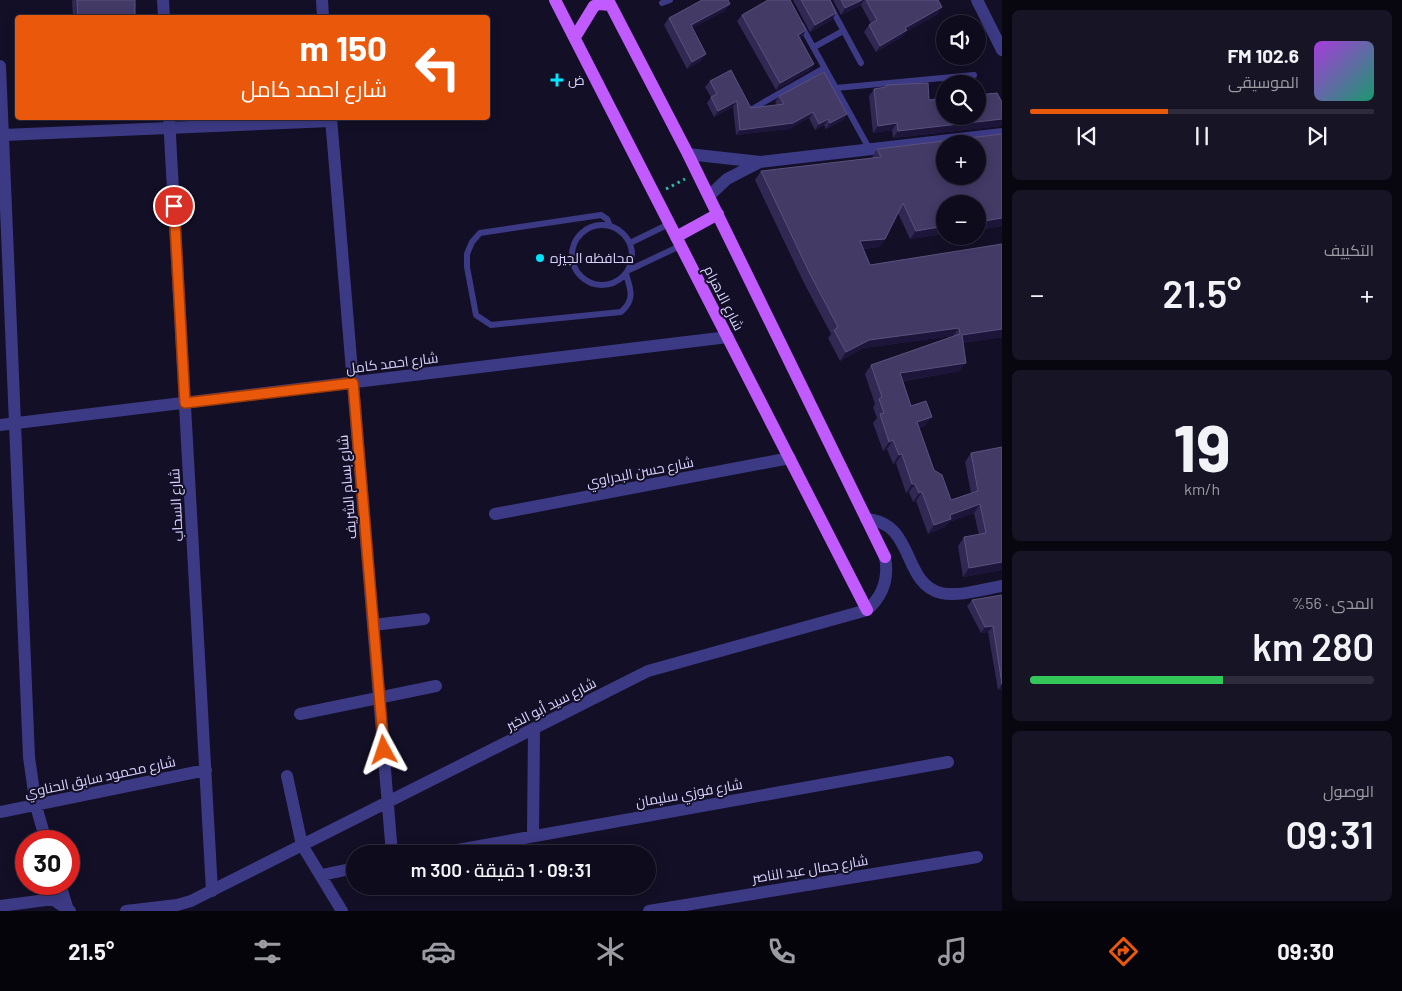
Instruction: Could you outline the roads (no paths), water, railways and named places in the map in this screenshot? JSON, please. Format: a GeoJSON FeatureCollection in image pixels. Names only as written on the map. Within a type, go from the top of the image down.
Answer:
{"type":"FeatureCollection","features":[{"type":"Feature","properties":{"kind":"main road","name":"شارع الاهرام"},"geometry":{"type":"LineString","coordinates":[[555,0],[866,610]]}},
{"type":"Feature","properties":{"kind":"main road"},"geometry":{"type":"LineString","coordinates":[[575,37],[594,6],[609,3],[718,214],[885,557]]}},
{"type":"Feature","properties":{"kind":"main road"},"geometry":{"type":"LineString","coordinates":[[678,241],[718,214]]}},
{"type":"Feature","properties":{"kind":"street"},"geometry":{"type":"LineString","coordinates":[[163,0],[164,15]]}},
{"type":"Feature","properties":{"kind":"street"},"geometry":{"type":"LineString","coordinates":[[322,0],[323,15]]}},
{"type":"Feature","properties":{"kind":"street"},"geometry":{"type":"LineString","coordinates":[[977,0],[1002,50]]}},
{"type":"Feature","properties":{"kind":"street"},"geometry":{"type":"LineString","coordinates":[[0,66],[29,758],[36,806],[43,830]]}},
{"type":"Feature","properties":{"kind":"street"},"geometry":{"type":"LineString","coordinates":[[3,135],[170,123],[291,120]]}},
{"type":"Feature","properties":{"kind":"street","name":"شارع بسام الشريف"},"geometry":{"type":"LineString","coordinates":[[331,120],[391,845]]}},
{"type":"Feature","properties":{"kind":"street","name":"شارع السحاب"},"geometry":{"type":"LineString","coordinates":[[170,123],[212,891]]}},
{"type":"Feature","properties":{"kind":"street"},"geometry":{"type":"LineString","coordinates":[[688,154],[760,162],[1002,134]]}},
{"type":"Feature","properties":{"kind":"street"},"geometry":{"type":"LineString","coordinates":[[708,196],[732,176],[760,162]]}},
{"type":"Feature","properties":{"kind":"street","name":"شارع احمد كامل"},"geometry":{"type":"LineString","coordinates":[[0,425],[728,337]]}},
{"type":"Feature","properties":{"kind":"street","name":"شارع حسن البدراوي"},"geometry":{"type":"LineString","coordinates":[[495,514],[790,458]]}},
{"type":"Feature","properties":{"kind":"street"},"geometry":{"type":"LineString","coordinates":[[866,519],[875,520],[892,529],[902,541],[921,581],[933,590],[954,594],[1002,586]]}},
{"type":"Feature","properties":{"kind":"street"},"geometry":{"type":"LineString","coordinates":[[866,610],[877,600],[885,584],[885,557]]}},
{"type":"Feature","properties":{"kind":"street","name":"شارع سيد أبو الخير"},"geometry":{"type":"LineString","coordinates":[[126,911],[177,905],[212,891],[648,671],[866,610]]}},
{"type":"Feature","properties":{"kind":"street"},"geometry":{"type":"LineString","coordinates":[[373,625],[424,619]]}},
{"type":"Feature","properties":{"kind":"street"},"geometry":{"type":"LineString","coordinates":[[300,714],[436,686]]}},
{"type":"Feature","properties":{"kind":"street"},"geometry":{"type":"LineString","coordinates":[[533,836],[534,730]]}},
{"type":"Feature","properties":{"kind":"street","name":"شارع فوزي سليمان"},"geometry":{"type":"LineString","coordinates":[[484,845],[948,762]]}},
{"type":"Feature","properties":{"kind":"street","name":"شارع محمود سابق الحناوي"},"geometry":{"type":"LineString","coordinates":[[0,812],[206,770]]}},
{"type":"Feature","properties":{"kind":"street"},"geometry":{"type":"LineString","coordinates":[[287,776],[302,845],[322,875],[342,911]]}},
{"type":"Feature","properties":{"kind":"street","name":"شارع جمال عبد الناصر"},"geometry":{"type":"LineString","coordinates":[[649,911],[977,857]]}},
{"type":"Feature","properties":{"kind":"street"},"geometry":{"type":"LineString","coordinates":[[322,875],[346,870]]}},
{"type":"Feature","properties":{"kind":"street"},"geometry":{"type":"LineString","coordinates":[[64,895],[69,910]]}},
{"type":"Feature","properties":{"kind":"street"},"geometry":{"type":"LineString","coordinates":[[0,906],[46,900],[62,904],[69,910]]}},
{"type":"Feature","properties":{"kind":"lane"},"geometry":{"type":"LineString","coordinates":[[662,3],[670,0]]}},
{"type":"Feature","properties":{"kind":"lane"},"geometry":{"type":"LineString","coordinates":[[826,0],[861,63]]}},
{"type":"Feature","properties":{"kind":"lane"},"geometry":{"type":"LineString","coordinates":[[796,16],[870,150]]}},
{"type":"Feature","properties":{"kind":"lane"},"geometry":{"type":"LineString","coordinates":[[814,48],[843,31]]}},
{"type":"Feature","properties":{"kind":"lane"},"geometry":{"type":"LineString","coordinates":[[752,109],[824,68]]}},
{"type":"Feature","properties":{"kind":"lane"},"geometry":{"type":"LineString","coordinates":[[836,88],[936,79]]}},
{"type":"Feature","properties":{"kind":"lane"},"geometry":{"type":"LineString","coordinates":[[610,226],[607,219],[601,215],[480,234],[472,242],[467,254],[473,307],[476,315],[490,325],[621,312],[629,305],[632,295],[628,272],[633,257],[630,244],[622,232],[610,226],[593,226],[579,236],[572,252],[575,269],[587,282],[595,285],[612,284],[628,272],[678,241]]}},
{"type":"Feature","properties":{"kind":"lane"},"geometry":{"type":"LineString","coordinates":[[630,244],[669,224]]}},
{"type":"Feature","properties":{"kind":"place","name":"ض"},"geometry":{"type":"Point","coordinates":[557,80]}},
{"type":"Feature","properties":{"kind":"place","name":"محافظه الجيزه"},"geometry":{"type":"Point","coordinates":[540,258]}}]}
